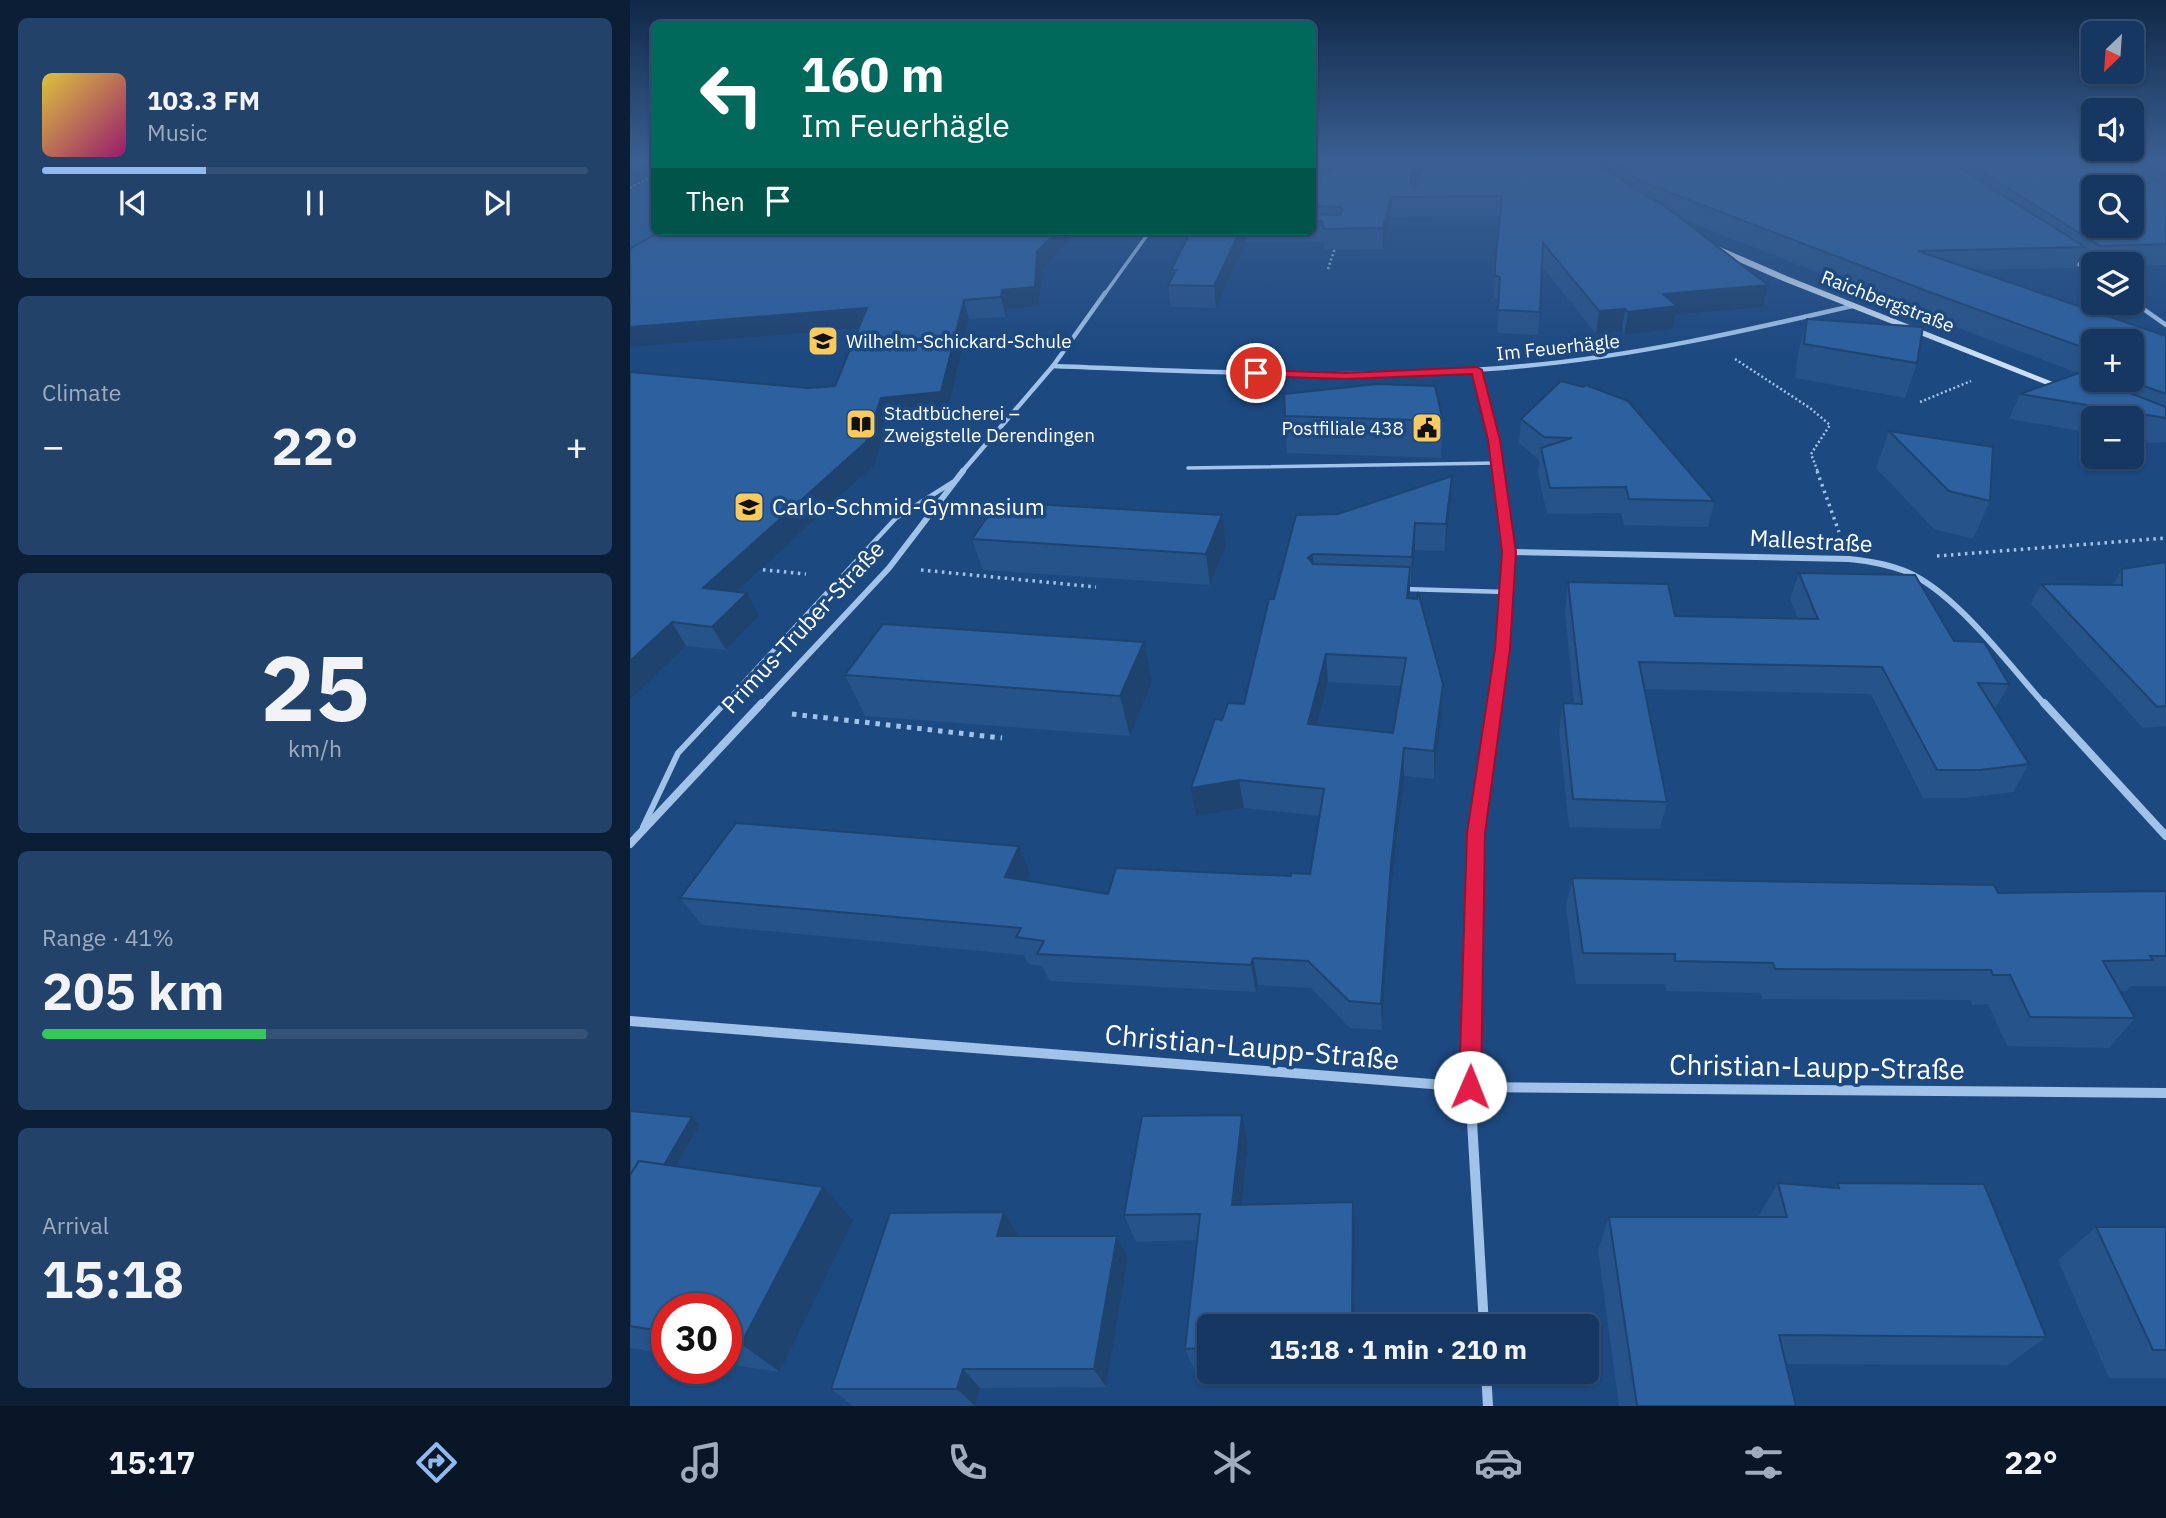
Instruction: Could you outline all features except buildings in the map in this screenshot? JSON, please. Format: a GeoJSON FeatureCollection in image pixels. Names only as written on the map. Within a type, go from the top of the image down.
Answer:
{"type":"FeatureCollection","features":[{"type":"Feature","properties":{"kind":"street","name":"Primus-Truber-Straße"},"geometry":{"type":"LineString","coordinates":[[630,844],[889,568],[956,480],[1053,366],[1147,235]]}},
{"type":"Feature","properties":{"kind":"street","name":"Raichbergstraße"},"geometry":{"type":"LineString","coordinates":[[1704,243],[1852,306],[2079,394]]}},
{"type":"Feature","properties":{"kind":"street"},"geometry":{"type":"LineString","coordinates":[[2071,259],[2081,266]]}},
{"type":"Feature","properties":{"kind":"street","name":"Im Feuerhägle"},"geometry":{"type":"LineString","coordinates":[[1053,366],[1346,376],[1477,370],[1626,354],[1705,340],[1852,306]]}},
{"type":"Feature","properties":{"kind":"street"},"geometry":{"type":"LineString","coordinates":[[2144,309],[2166,325]]}},
{"type":"Feature","properties":{"kind":"street"},"geometry":{"type":"LineString","coordinates":[[1477,370],[1497,463],[1509,552],[1502,649],[1476,833],[1470,1087],[1483,1314]]}},
{"type":"Feature","properties":{"kind":"street","name":"Mallestraße"},"geometry":{"type":"LineString","coordinates":[[1509,552],[1849,559],[1876,561],[1916,574],[1955,606],[2166,836]]}},
{"type":"Feature","properties":{"kind":"street","name":"Christian-Laupp-Straße"},"geometry":{"type":"LineString","coordinates":[[630,1021],[1470,1087],[2166,1093]]}},
{"type":"Feature","properties":{"kind":"street"},"geometry":{"type":"LineString","coordinates":[[1487,1384],[1488,1406]]}},
{"type":"Feature","properties":{"kind":"lane"},"geometry":{"type":"LineString","coordinates":[[1188,468],[1497,463]]}},
{"type":"Feature","properties":{"kind":"lane"},"geometry":{"type":"LineString","coordinates":[[642,831],[678,753],[896,518],[956,480]]}},
{"type":"Feature","properties":{"kind":"lane"},"geometry":{"type":"LineString","coordinates":[[1397,588],[1506,592]]}},
{"type":"Feature","properties":{"kind":"path"},"geometry":{"type":"LineString","coordinates":[[1328,269],[1336,243]]}},
{"type":"Feature","properties":{"kind":"path"},"geometry":{"type":"LineString","coordinates":[[1705,340],[1810,408],[1830,425],[1811,454],[1849,559]]}},
{"type":"Feature","properties":{"kind":"path"},"geometry":{"type":"LineString","coordinates":[[1920,402],[2008,366]]}},
{"type":"Feature","properties":{"kind":"path"},"geometry":{"type":"LineString","coordinates":[[885,430],[992,437]]}},
{"type":"Feature","properties":{"kind":"path"},"geometry":{"type":"LineString","coordinates":[[1916,574],[1930,558],[1943,553],[2166,538]]}},
{"type":"Feature","properties":{"kind":"path"},"geometry":{"type":"LineString","coordinates":[[889,568],[1096,587]]}},
{"type":"Feature","properties":{"kind":"path"},"geometry":{"type":"LineString","coordinates":[[752,569],[818,575]]}},
{"type":"Feature","properties":{"kind":"path"},"geometry":{"type":"LineString","coordinates":[[753,710],[1002,738]]}},
{"type":"Feature","properties":{"kind":"shaded area"},"geometry":{"type":"Polygon","coordinates":[[[630,225],[651,225],[651,235],[670,235],[630,258],[630,225]]]}},
{"type":"Feature","properties":{"kind":"place","name":"Wilhelm-Schickard-Schule"},"geometry":{"type":"Point","coordinates":[823,341]}},
{"type":"Feature","properties":{"kind":"place","name":"Stadtbücherei – Zweigstelle Derendingen"},"geometry":{"type":"Point","coordinates":[861,424]}},
{"type":"Feature","properties":{"kind":"place","name":"Postfiliale 438"},"geometry":{"type":"Point","coordinates":[1427,428]}},
{"type":"Feature","properties":{"kind":"place","name":"Carlo-Schmid-Gymnasium"},"geometry":{"type":"Point","coordinates":[749,507]}},
{"type":"Feature","properties":{"kind":"route"},"geometry":{"type":"LineString","coordinates":[[1256,373],[1346,376],[1477,370],[1494,440],[1509,552],[1502,649],[1476,833],[1472,910],[1470,1087]]}}]}
